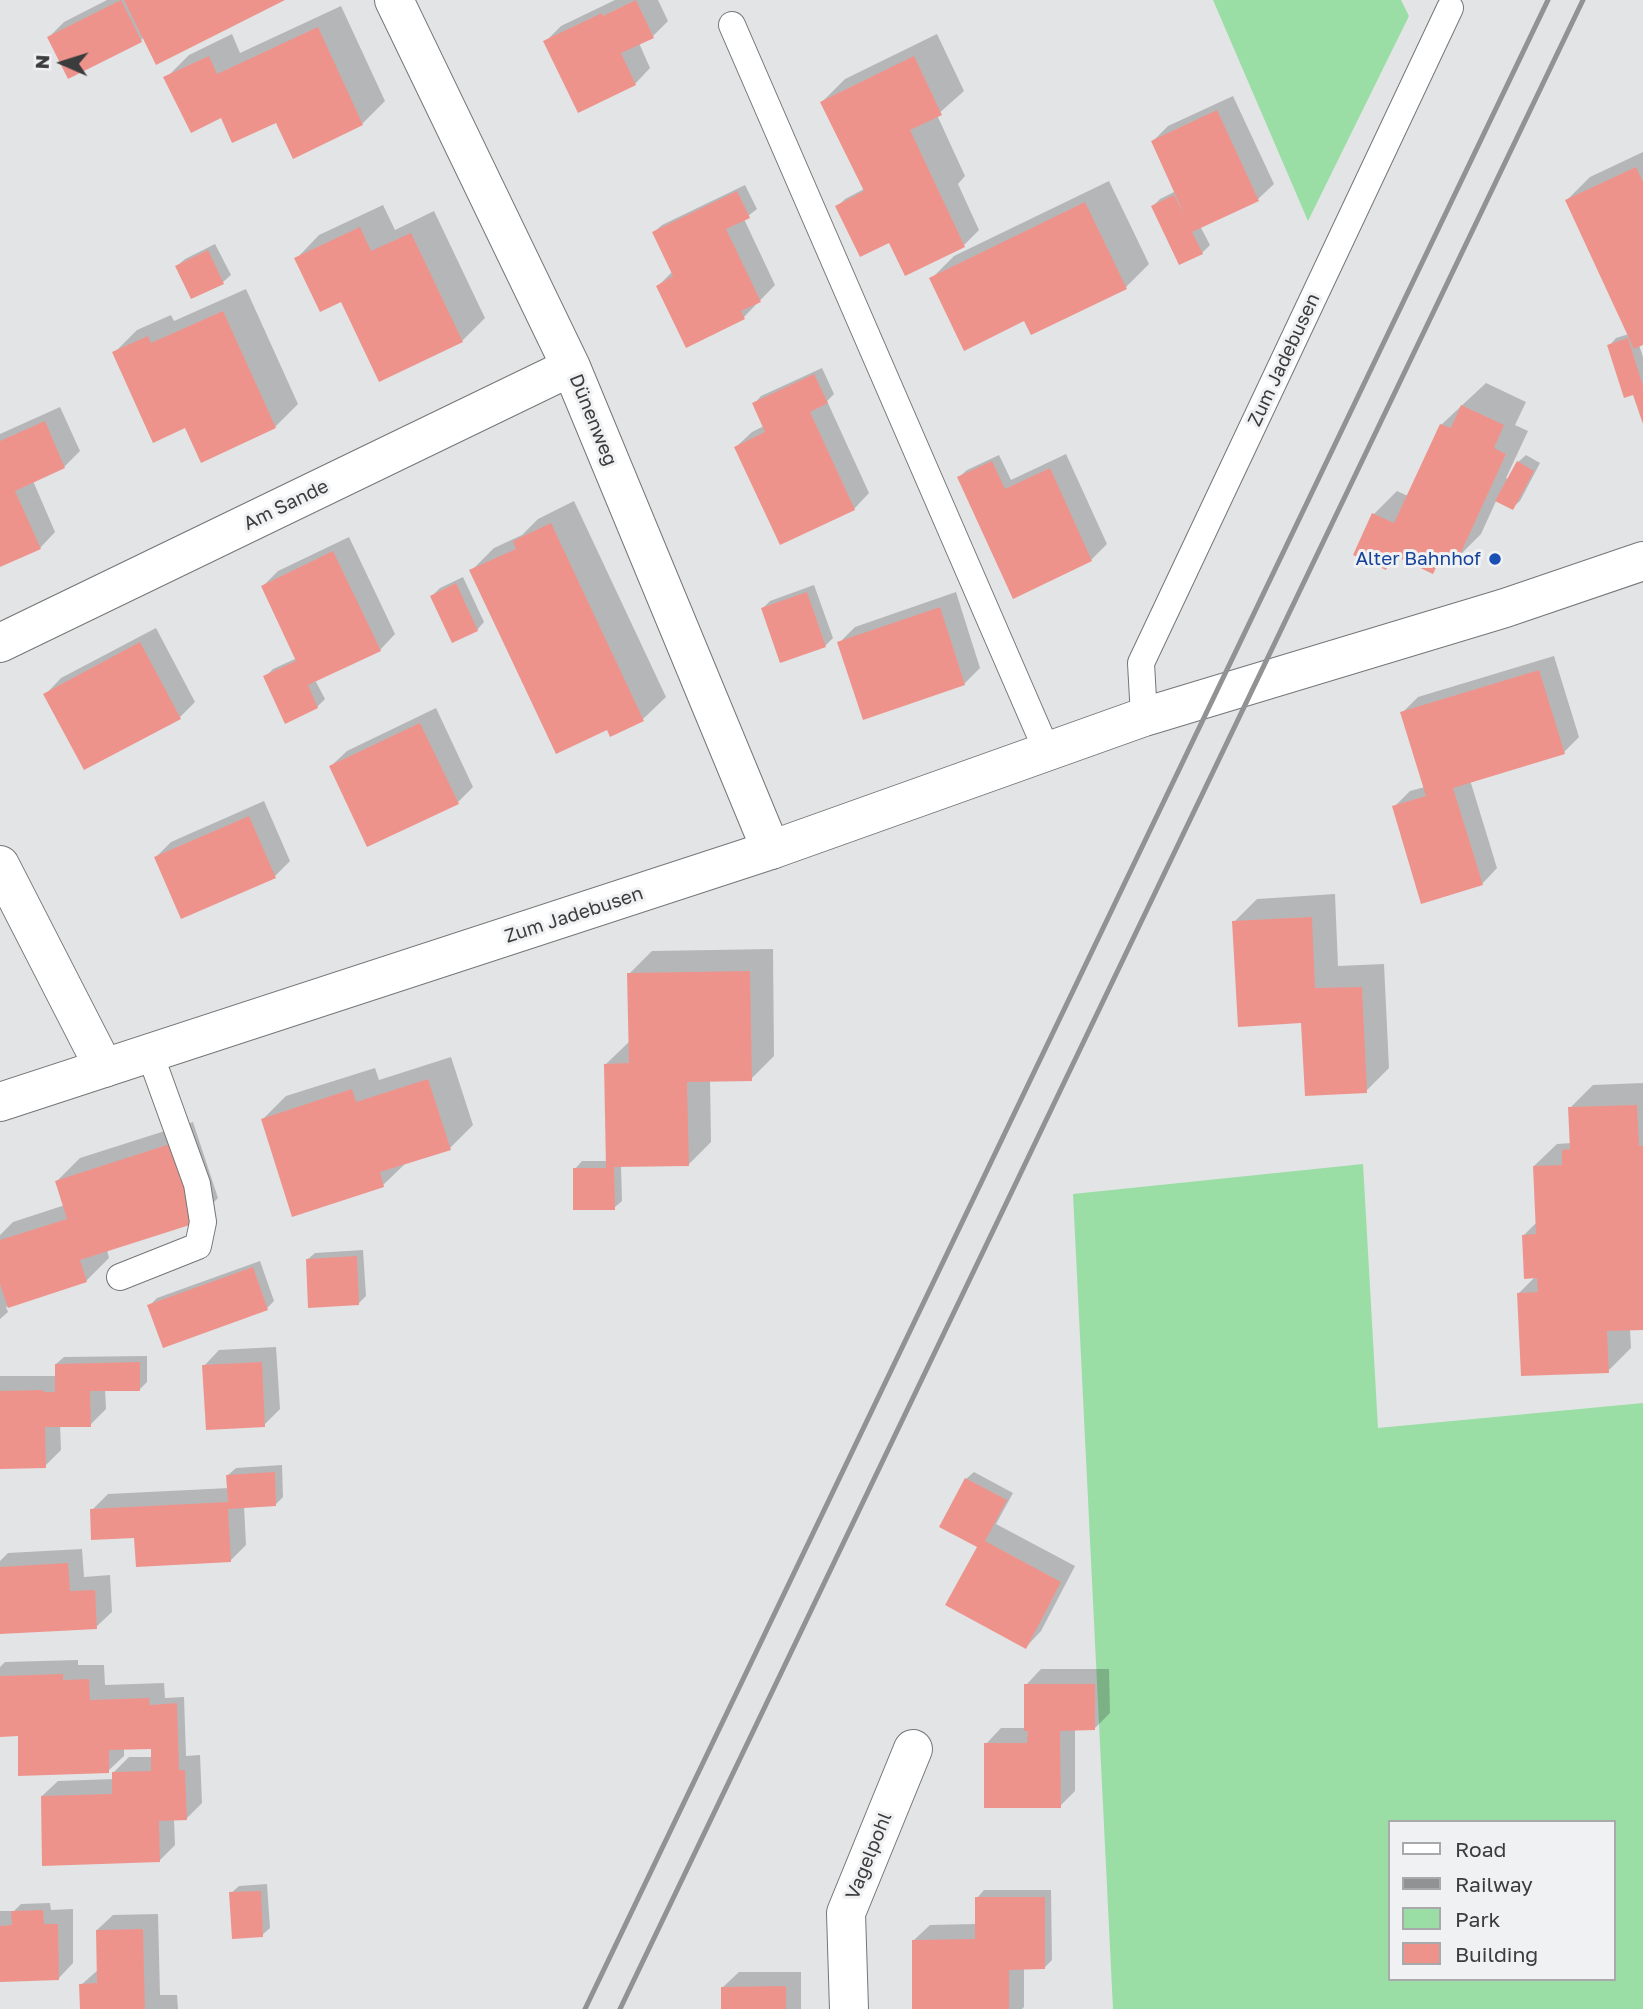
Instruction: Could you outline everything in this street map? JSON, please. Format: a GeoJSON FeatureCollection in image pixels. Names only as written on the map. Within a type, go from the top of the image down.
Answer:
{"type":"FeatureCollection","features":[{"type":"Feature","properties":{"kind":"street","name":"Dünenweg"},"geometry":{"type":"LineString","coordinates":[[394,0],[571,367],[771,850]]}},
{"type":"Feature","properties":{"kind":"street","name":"Am Sande"},"geometry":{"type":"LineString","coordinates":[[0,643],[571,367]]}},
{"type":"Feature","properties":{"kind":"street","name":"Zum Jadebusen"},"geometry":{"type":"LineString","coordinates":[[0,1102],[771,850],[1144,717],[1505,608],[1643,561]]}},
{"type":"Feature","properties":{"kind":"street"},"geometry":{"type":"LineString","coordinates":[[0,865],[104,1068]]}},
{"type":"Feature","properties":{"kind":"street","name":"Vagelpohl"},"geometry":{"type":"LineString","coordinates":[[849,2009],[846,1913],[913,1749]]}},
{"type":"Feature","properties":{"kind":"lane","name":"Zum Jadebusen"},"geometry":{"type":"LineString","coordinates":[[1144,717],[1141,663],[1450,8]]}},
{"type":"Feature","properties":{"kind":"lane"},"geometry":{"type":"LineString","coordinates":[[732,25],[1047,751]]}},
{"type":"Feature","properties":{"kind":"lane"},"geometry":{"type":"LineString","coordinates":[[120,1277],[198,1246],[202,1222],[197,1184],[150,1054]]}},
{"type":"Feature","properties":{"kind":"green space"},"geometry":{"type":"Polygon","coordinates":[[[1213,0],[1401,0],[1409,16],[1308,221],[1213,0]]]}},
{"type":"Feature","properties":{"kind":"green space"},"geometry":{"type":"Polygon","coordinates":[[[1363,1164],[1378,1428],[1643,1403],[1643,2009],[1113,2009],[1073,1194],[1363,1164]]]}},
{"type":"Feature","properties":{"kind":"building"},"geometry":{"type":"Polygon","coordinates":[[[121,0],[142,42],[68,79],[47,37],[121,0]]]}},
{"type":"Feature","properties":{"kind":"building"},"geometry":{"type":"Polygon","coordinates":[[[124,0],[285,0],[156,65],[124,0]]]}},
{"type":"Feature","properties":{"kind":"building"},"geometry":{"type":"Polygon","coordinates":[[[636,0],[654,38],[621,53],[636,85],[578,113],[543,41],[636,0]]]}},
{"type":"Feature","properties":{"kind":"building"},"geometry":{"type":"Polygon","coordinates":[[[318,27],[363,125],[293,159],[276,123],[232,143],[221,118],[191,133],[163,77],[209,56],[217,74],[318,27]]]}},
{"type":"Feature","properties":{"kind":"building"},"geometry":{"type":"Polygon","coordinates":[[[914,56],[942,115],[910,130],[965,247],[905,276],[889,243],[860,257],[835,206],[864,191],[820,102],[914,56]]]}},
{"type":"Feature","properties":{"kind":"building"},"geometry":{"type":"Polygon","coordinates":[[[1217,110],[1259,201],[1192,232],[1203,254],[1179,265],[1151,206],[1174,195],[1185,216],[1151,141],[1217,110]]]}},
{"type":"Feature","properties":{"kind":"building"},"geometry":{"type":"Polygon","coordinates":[[[1636,167],[1643,182],[1643,345],[1634,349],[1565,200],[1636,167]]]}},
{"type":"Feature","properties":{"kind":"building"},"geometry":{"type":"Polygon","coordinates":[[[737,191],[750,218],[726,229],[761,302],[741,311],[745,319],[686,348],[656,286],[673,276],[652,232],[737,191]]]}},
{"type":"Feature","properties":{"kind":"building"},"geometry":{"type":"Polygon","coordinates":[[[1085,202],[1127,289],[1031,335],[1024,321],[964,351],[929,278],[1085,202]]]}},
{"type":"Feature","properties":{"kind":"building"},"geometry":{"type":"Polygon","coordinates":[[[360,227],[371,251],[411,233],[463,342],[379,382],[341,302],[320,312],[294,258],[360,227]]]}},
{"type":"Feature","properties":{"kind":"building"},"geometry":{"type":"Polygon","coordinates":[[[208,250],[224,284],[191,299],[175,266],[208,250]]]}},
{"type":"Feature","properties":{"kind":"building"},"geometry":{"type":"Polygon","coordinates":[[[223,311],[276,428],[201,463],[185,428],[153,443],[112,352],[148,336],[151,343],[223,311]]]}},
{"type":"Feature","properties":{"kind":"building"},"geometry":{"type":"Polygon","coordinates":[[[1628,338],[1643,386],[1643,424],[1633,395],[1624,398],[1607,345],[1628,338]]]}},
{"type":"Feature","properties":{"kind":"building"},"geometry":{"type":"Polygon","coordinates":[[[814,374],[828,403],[810,412],[855,510],[780,545],[734,447],[765,432],[752,403],[814,374]]]}},
{"type":"Feature","properties":{"kind":"building"},"geometry":{"type":"Polygon","coordinates":[[[1461,405],[1504,425],[1494,448],[1506,454],[1458,559],[1443,552],[1433,574],[1393,555],[1386,570],[1353,555],[1372,513],[1394,523],[1440,424],[1451,428],[1461,405]]]}},
{"type":"Feature","properties":{"kind":"building"},"geometry":{"type":"Polygon","coordinates":[[[45,421],[65,468],[15,491],[41,549],[0,567],[0,441],[45,421]]]}},
{"type":"Feature","properties":{"kind":"building"},"geometry":{"type":"Polygon","coordinates":[[[992,461],[1005,489],[1050,468],[1092,561],[1013,599],[957,477],[992,461]]]}},
{"type":"Feature","properties":{"kind":"building"},"geometry":{"type":"Polygon","coordinates":[[[1517,461],[1534,471],[1513,510],[1495,501],[1517,461]]]}},
{"type":"Feature","properties":{"kind":"building"},"geometry":{"type":"Polygon","coordinates":[[[551,523],[644,721],[610,737],[607,730],[556,754],[469,570],[516,549],[513,541],[551,523]]]}},
{"type":"Feature","properties":{"kind":"building"},"geometry":{"type":"Polygon","coordinates":[[[333,551],[381,651],[308,685],[318,708],[285,724],[263,676],[296,661],[261,586],[333,551]]]}},
{"type":"Feature","properties":{"kind":"building"},"geometry":{"type":"Polygon","coordinates":[[[456,583],[478,631],[452,643],[430,596],[456,583]]]}},
{"type":"Feature","properties":{"kind":"building"},"geometry":{"type":"Polygon","coordinates":[[[807,592],[826,647],[780,663],[761,608],[807,592]]]}},
{"type":"Feature","properties":{"kind":"building"},"geometry":{"type":"Polygon","coordinates":[[[940,607],[965,685],[863,720],[837,642],[940,607]]]}},
{"type":"Feature","properties":{"kind":"building"},"geometry":{"type":"Polygon","coordinates":[[[140,642],[181,719],[84,770],[43,694],[140,642]]]}},
{"type":"Feature","properties":{"kind":"building"},"geometry":{"type":"Polygon","coordinates":[[[1539,670],[1565,754],[1453,788],[1483,885],[1421,904],[1392,806],[1426,796],[1400,712],[1539,670]]]}},
{"type":"Feature","properties":{"kind":"building"},"geometry":{"type":"Polygon","coordinates":[[[420,723],[459,804],[367,847],[329,766],[420,723]]]}},
{"type":"Feature","properties":{"kind":"building"},"geometry":{"type":"Polygon","coordinates":[[[249,816],[276,878],[181,919],[154,857],[249,816]]]}},
{"type":"Feature","properties":{"kind":"building"},"geometry":{"type":"Polygon","coordinates":[[[1312,917],[1315,988],[1362,987],[1367,1093],[1305,1096],[1301,1023],[1238,1027],[1232,921],[1312,917]]]}},
{"type":"Feature","properties":{"kind":"building"},"geometry":{"type":"Polygon","coordinates":[[[750,971],[752,1081],[687,1082],[689,1166],[614,1167],[615,1210],[573,1210],[573,1168],[606,1168],[604,1064],[629,1063],[627,973],[750,971]]]}},
{"type":"Feature","properties":{"kind":"building"},"geometry":{"type":"Polygon","coordinates":[[[428,1079],[451,1150],[380,1172],[384,1187],[292,1217],[261,1119],[352,1089],[356,1102],[428,1079]]]}},
{"type":"Feature","properties":{"kind":"building"},"geometry":{"type":"Polygon","coordinates":[[[1637,1105],[1639,1146],[1643,1146],[1643,1330],[1607,1331],[1609,1373],[1521,1376],[1517,1293],[1538,1292],[1537,1278],[1524,1279],[1522,1235],[1536,1234],[1533,1166],[1562,1165],[1562,1150],[1570,1149],[1568,1107],[1637,1105]]]}},
{"type":"Feature","properties":{"kind":"building"},"geometry":{"type":"Polygon","coordinates":[[[170,1144],[196,1223],[80,1260],[87,1282],[8,1308],[0,1284],[0,1240],[67,1219],[55,1181],[170,1144]]]}},
{"type":"Feature","properties":{"kind":"building"},"geometry":{"type":"Polygon","coordinates":[[[357,1256],[359,1305],[308,1308],[306,1259],[357,1256]]]}},
{"type":"Feature","properties":{"kind":"building"},"geometry":{"type":"Polygon","coordinates":[[[253,1267],[268,1310],[163,1348],[147,1305],[253,1267]]]}},
{"type":"Feature","properties":{"kind":"building"},"geometry":{"type":"Polygon","coordinates":[[[140,1362],[140,1391],[90,1391],[91,1427],[45,1427],[46,1468],[0,1469],[0,1391],[55,1392],[55,1364],[140,1362]]]}},
{"type":"Feature","properties":{"kind":"building"},"geometry":{"type":"Polygon","coordinates":[[[262,1362],[265,1427],[206,1430],[202,1365],[262,1362]]]}},
{"type":"Feature","properties":{"kind":"building"},"geometry":{"type":"Polygon","coordinates":[[[275,1472],[276,1506],[228,1509],[231,1562],[136,1567],[134,1538],[91,1540],[90,1509],[228,1502],[226,1475],[275,1472]]]}},
{"type":"Feature","properties":{"kind":"building"},"geometry":{"type":"Polygon","coordinates":[[[965,1478],[1007,1500],[985,1541],[1061,1582],[1026,1649],[945,1605],[977,1547],[939,1527],[965,1478]]]}},
{"type":"Feature","properties":{"kind":"building"},"geometry":{"type":"Polygon","coordinates":[[[68,1563],[70,1591],[95,1590],[97,1629],[0,1634],[0,1567],[68,1563]]]}},
{"type":"Feature","properties":{"kind":"building"},"geometry":{"type":"Polygon","coordinates":[[[63,1674],[63,1680],[89,1679],[90,1700],[149,1698],[150,1705],[177,1703],[179,1770],[185,1770],[187,1820],[159,1821],[160,1862],[42,1866],[41,1796],[112,1794],[112,1772],[151,1771],[151,1749],[109,1750],[109,1773],[18,1776],[18,1736],[0,1737],[0,1676],[63,1674]]]}},
{"type":"Feature","properties":{"kind":"building"},"geometry":{"type":"Polygon","coordinates":[[[1024,1684],[1095,1684],[1095,1730],[1060,1731],[1061,1808],[984,1808],[984,1743],[1027,1743],[1028,1731],[1024,1731],[1024,1684]]]}},
{"type":"Feature","properties":{"kind":"building"},"geometry":{"type":"Polygon","coordinates":[[[261,1891],[263,1937],[232,1939],[229,1892],[261,1891]]]}},
{"type":"Feature","properties":{"kind":"building"},"geometry":{"type":"Polygon","coordinates":[[[975,1897],[1045,1897],[1045,1969],[1009,1970],[1009,2009],[912,2009],[912,1940],[975,1939],[975,1897]]]}},
{"type":"Feature","properties":{"kind":"building"},"geometry":{"type":"Polygon","coordinates":[[[43,1910],[44,1924],[58,1924],[59,1980],[0,1982],[0,1926],[12,1925],[11,1911],[43,1910]]]}},
{"type":"Feature","properties":{"kind":"building"},"geometry":{"type":"Polygon","coordinates":[[[143,1929],[145,2009],[80,2009],[79,1984],[97,1983],[96,1930],[143,1929]]]}},
{"type":"Feature","properties":{"kind":"building"},"geometry":{"type":"Polygon","coordinates":[[[786,1986],[786,2009],[721,2009],[721,1987],[786,1986]]]}},
{"type":"Feature","properties":{"kind":"railway"},"geometry":{"type":"LineString","coordinates":[[585,2009],[1548,0]]}},
{"type":"Feature","properties":{"kind":"railway"},"geometry":{"type":"LineString","coordinates":[[620,2009],[1583,0]]}},
{"type":"Feature","properties":{"kind":"place","name":"Alter Bahnhof"},"geometry":{"type":"Point","coordinates":[1495,559]}}]}
